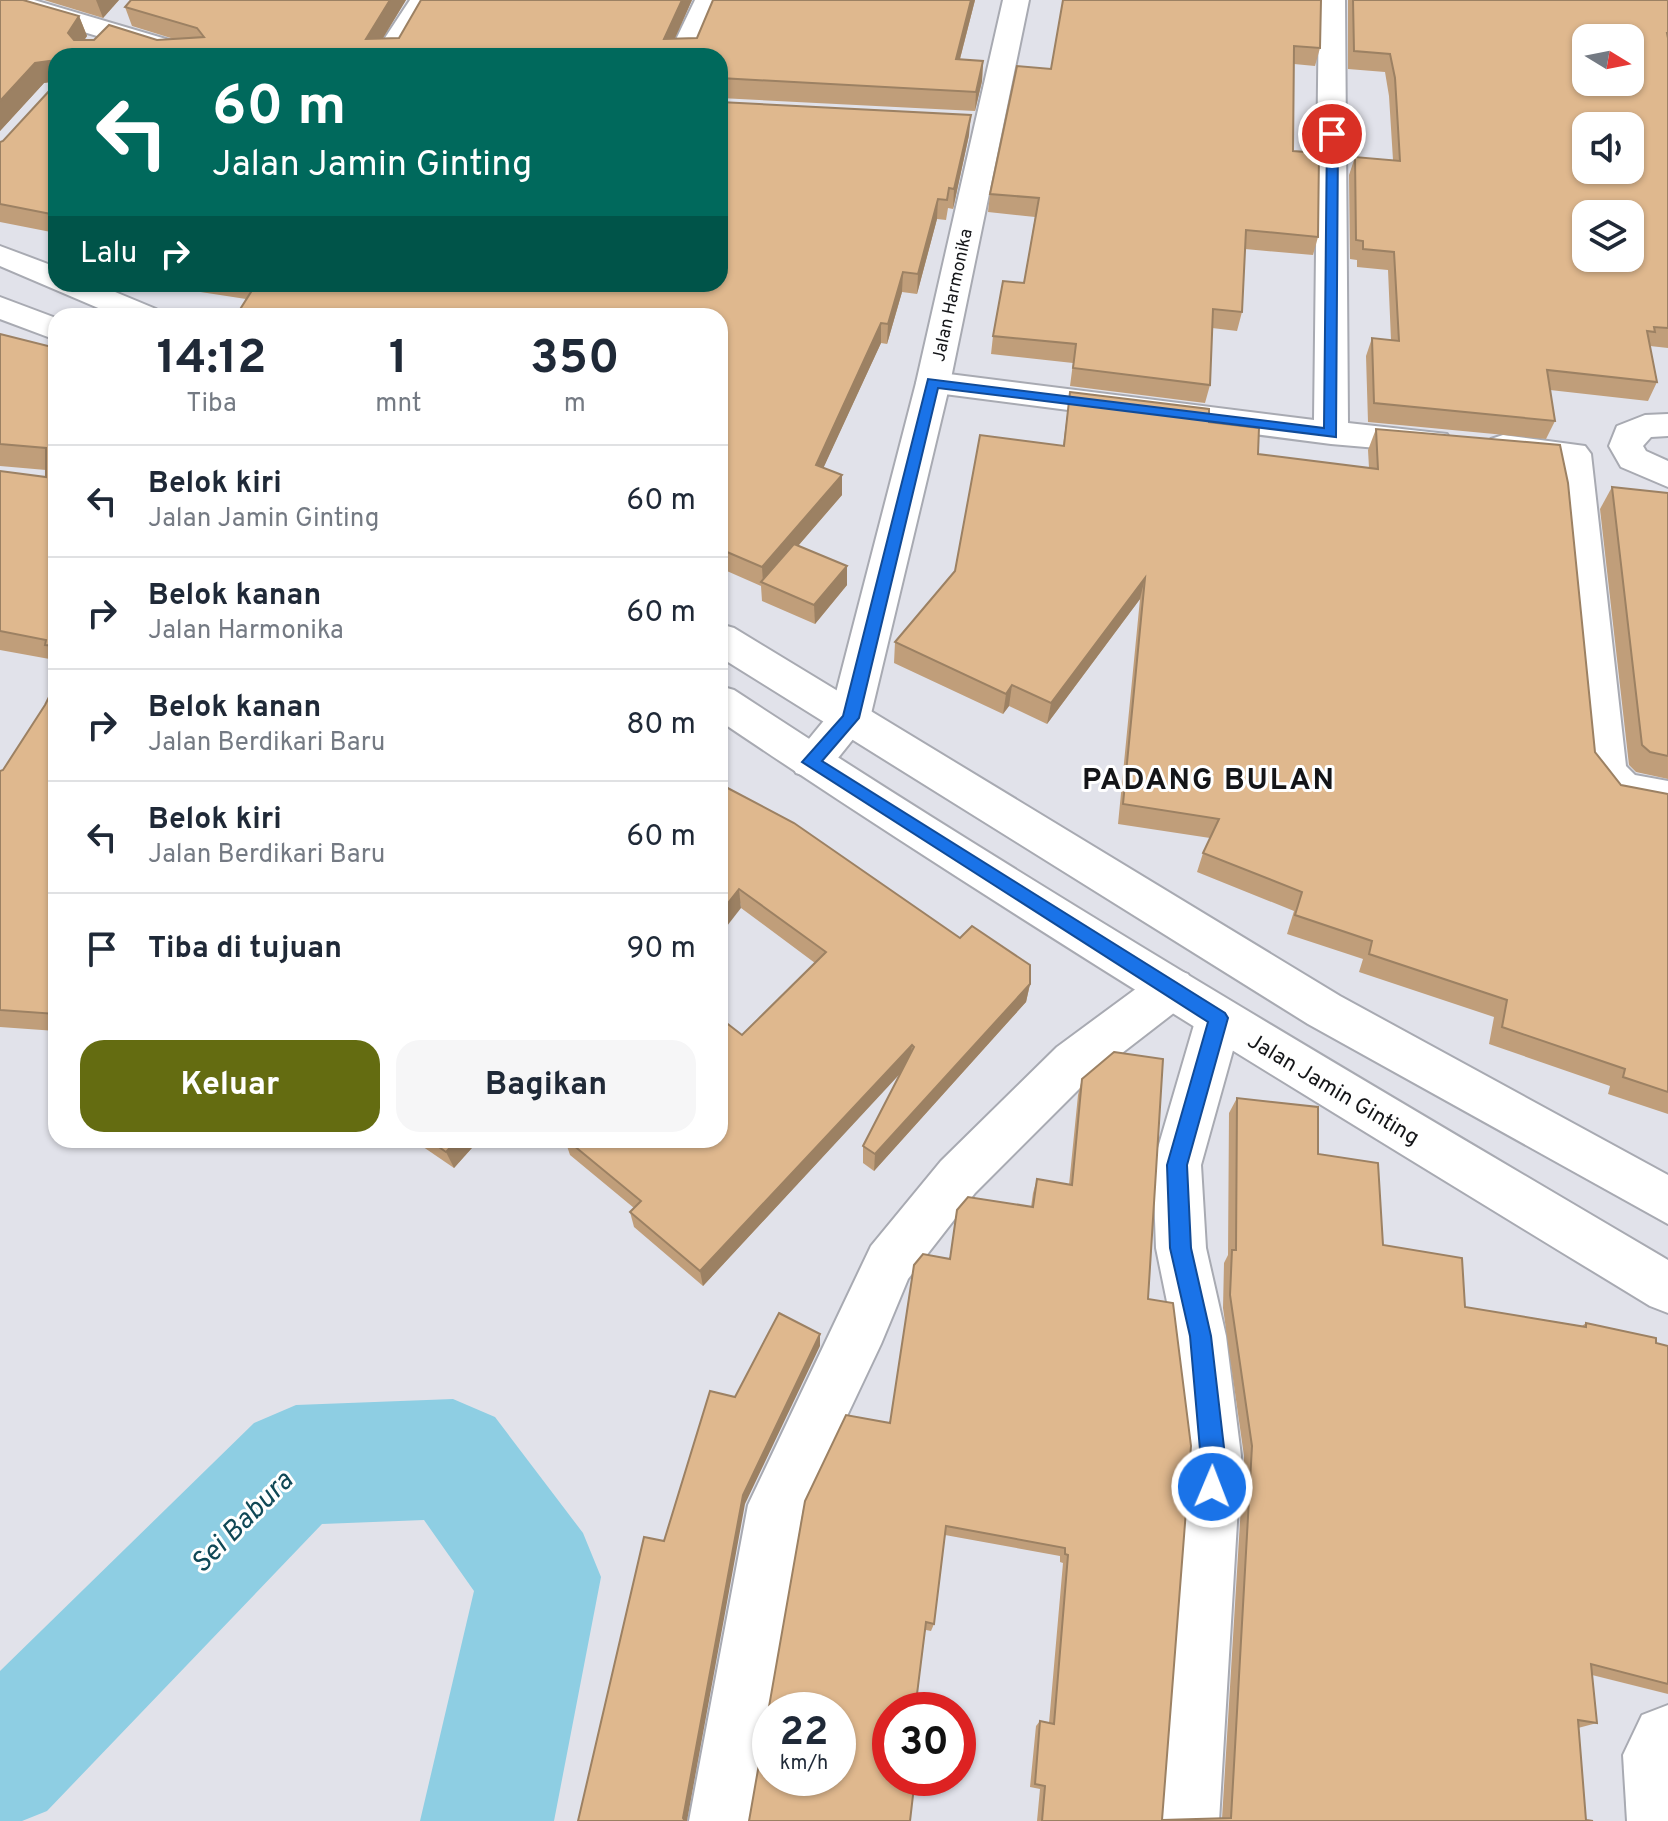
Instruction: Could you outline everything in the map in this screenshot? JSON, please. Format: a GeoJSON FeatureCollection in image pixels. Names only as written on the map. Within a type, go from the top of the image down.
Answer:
{"type":"FeatureCollection","features":[{"type":"Feature","properties":{"kind":"street"},"geometry":{"type":"LineString","coordinates":[[6,0],[164,48]]}},
{"type":"Feature","properties":{"kind":"street"},"geometry":{"type":"LineString","coordinates":[[392,48],[423,0]]}},
{"type":"Feature","properties":{"kind":"street"},"geometry":{"type":"LineString","coordinates":[[686,48],[708,0]]}},
{"type":"Feature","properties":{"kind":"street","name":"Jalan Harmonika"},"geometry":{"type":"LineString","coordinates":[[811,762],[850,718],[933,383],[974,123],[1016,0]]}},
{"type":"Feature","properties":{"kind":"street"},"geometry":{"type":"LineString","coordinates":[[1331,433],[1332,0]]}},
{"type":"Feature","properties":{"kind":"street"},"geometry":{"type":"LineString","coordinates":[[95,48],[127,11]]}},
{"type":"Feature","properties":{"kind":"street"},"geometry":{"type":"LineString","coordinates":[[0,255],[48,275]]}},
{"type":"Feature","properties":{"kind":"street"},"geometry":{"type":"LineString","coordinates":[[88,292],[126,308]]}},
{"type":"Feature","properties":{"kind":"street"},"geometry":{"type":"LineString","coordinates":[[0,307],[48,327]]}},
{"type":"Feature","properties":{"kind":"street"},"geometry":{"type":"LineString","coordinates":[[933,383],[1331,433],[1573,454],[1606,772],[1623,790],[1668,797]]}},
{"type":"Feature","properties":{"kind":"street"},"geometry":{"type":"LineString","coordinates":[[1668,425],[1645,426],[1629,434],[1626,446],[1633,459],[1668,475]]}},
{"type":"Feature","properties":{"kind":"street"},"geometry":{"type":"LineString","coordinates":[[728,643],[1324,1010],[1668,1201]]}},
{"type":"Feature","properties":{"kind":"street","name":"Jalan Jamin Ginting"},"geometry":{"type":"LineString","coordinates":[[728,706],[811,762],[1219,1018],[1668,1288]]}},
{"type":"Feature","properties":{"kind":"street"},"geometry":{"type":"LineString","coordinates":[[720,1821],[776,1505],[863,1326],[889,1263],[958,1177],[1074,1062],[1172,988]]}},
{"type":"Feature","properties":{"kind":"street"},"geometry":{"type":"LineString","coordinates":[[1188,1821],[1214,1456],[1200,1336],[1181,1248],[1177,1165],[1219,1018]]}},
{"type":"Feature","properties":{"kind":"street"},"geometry":{"type":"LineString","coordinates":[[1658,1821],[1653,1755],[1663,1736],[1668,1735]]}},
{"type":"Feature","properties":{"kind":"building"},"geometry":{"type":"Polygon","coordinates":[[[0,0],[23,0],[79,16],[68,33],[74,40],[94,40],[109,25],[157,40],[204,37],[197,28],[125,7],[131,0],[390,0],[366,39],[399,38],[421,0],[682,0],[664,39],[697,38],[713,0],[971,0],[956,59],[983,61],[976,92],[728,78],[728,48],[48,48],[48,61],[35,63],[0,101],[0,0]]]}},
{"type":"Feature","properties":{"kind":"building"},"geometry":{"type":"Polygon","coordinates":[[[1063,0],[1321,0],[1320,48],[1294,46],[1293,151],[1319,153],[1318,237],[1246,230],[1242,312],[1213,309],[1210,385],[1073,368],[1076,344],[993,336],[1003,281],[1024,283],[1039,198],[990,194],[1017,66],[1051,69],[1063,0]]]}},
{"type":"Feature","properties":{"kind":"building"},"geometry":{"type":"Polygon","coordinates":[[[1353,0],[1668,0],[1668,328],[1654,327],[1655,332],[1647,331],[1657,382],[1547,370],[1555,421],[1374,403],[1372,338],[1399,341],[1394,252],[1363,249],[1363,241],[1356,240],[1355,157],[1400,161],[1395,78],[1390,54],[1354,51],[1353,0]]]}},
{"type":"Feature","properties":{"kind":"building"},"geometry":{"type":"Polygon","coordinates":[[[48,92],[48,213],[0,204],[0,142],[48,92]]]}},
{"type":"Feature","properties":{"kind":"building"},"geometry":{"type":"Polygon","coordinates":[[[728,102],[971,115],[954,189],[949,188],[947,200],[938,199],[918,274],[903,272],[888,324],[881,323],[816,465],[842,475],[762,567],[728,552],[728,308],[241,308],[251,292],[728,292],[728,102]]]}},
{"type":"Feature","properties":{"kind":"building"},"geometry":{"type":"Polygon","coordinates":[[[0,334],[48,346],[48,645],[45,645],[46,640],[0,631],[0,471],[46,477],[46,448],[0,444],[0,334]]]}},
{"type":"Feature","properties":{"kind":"building"},"geometry":{"type":"Polygon","coordinates":[[[1070,392],[1209,409],[1209,422],[1259,428],[1258,454],[1378,469],[1376,429],[1560,445],[1568,483],[1595,752],[1621,785],[1668,794],[1668,1092],[1623,1077],[1625,1069],[1502,1027],[1507,1000],[1369,954],[1372,941],[1295,915],[1302,892],[1203,853],[1219,819],[1123,804],[1145,578],[1051,703],[1012,685],[1006,694],[895,642],[955,571],[980,435],[1064,446],[1070,392]]]}},
{"type":"Feature","properties":{"kind":"building"},"geometry":{"type":"Polygon","coordinates":[[[1612,487],[1668,493],[1668,756],[1650,752],[1642,745],[1612,487]]]}},
{"type":"Feature","properties":{"kind":"building"},"geometry":{"type":"Polygon","coordinates":[[[794,544],[847,566],[814,605],[761,582],[794,544]]]}},
{"type":"Feature","properties":{"kind":"building"},"geometry":{"type":"Polygon","coordinates":[[[48,699],[48,1013],[0,1010],[0,771],[48,699]]]}},
{"type":"Feature","properties":{"kind":"building"},"geometry":{"type":"Polygon","coordinates":[[[728,788],[794,823],[960,938],[972,926],[1030,965],[1030,984],[875,1154],[863,1146],[914,1047],[912,1045],[700,1271],[630,1212],[641,1201],[577,1148],[728,1148],[728,1024],[742,1035],[826,952],[739,889],[728,903],[728,788]]]}},
{"type":"Feature","properties":{"kind":"building"},"geometry":{"type":"Polygon","coordinates":[[[1114,1052],[1163,1059],[1148,1299],[1173,1303],[1191,1446],[1162,1820],[1231,1818],[1252,1446],[1230,1295],[1232,1250],[1236,1250],[1237,1098],[1318,1107],[1318,1154],[1378,1163],[1383,1245],[1462,1258],[1465,1307],[1586,1327],[1586,1323],[1656,1338],[1656,1343],[1668,1346],[1668,1684],[1591,1664],[1597,1723],[1578,1720],[1586,1820],[1593,1821],[1042,1821],[1045,1786],[1035,1784],[1040,1721],[1054,1724],[1068,1555],[1065,1548],[946,1526],[934,1624],[926,1622],[917,1692],[872,1692],[872,1796],[913,1796],[910,1821],[749,1821],[753,1796],[856,1796],[856,1692],[772,1692],[805,1501],[846,1415],[890,1423],[914,1265],[923,1254],[950,1259],[957,1210],[968,1197],[1033,1207],[1037,1179],[1072,1185],[1082,1079],[1114,1052]]]}},
{"type":"Feature","properties":{"kind":"building"},"geometry":{"type":"Polygon","coordinates":[[[779,1313],[820,1334],[743,1495],[683,1818],[685,1821],[578,1821],[644,1537],[664,1541],[710,1391],[735,1397],[779,1313]]]}},
{"type":"Feature","properties":{"kind":"waterway","name":"Sei Babura"},"geometry":{"type":"LineString","coordinates":[[0,1764],[296,1465],[453,1459],[539,1577],[487,1821]]}},
{"type":"Feature","properties":{"kind":"district","name":"PADANG BULAN"},"geometry":{"type":"Point","coordinates":[1209,779]}},
{"type":"Feature","properties":{"kind":"route"},"geometry":{"type":"LineString","coordinates":[[1212,1487],[1214,1456],[1200,1336],[1181,1248],[1177,1165],[1219,1018],[811,762],[850,718],[933,383],[1331,433],[1332,134]]}}]}
